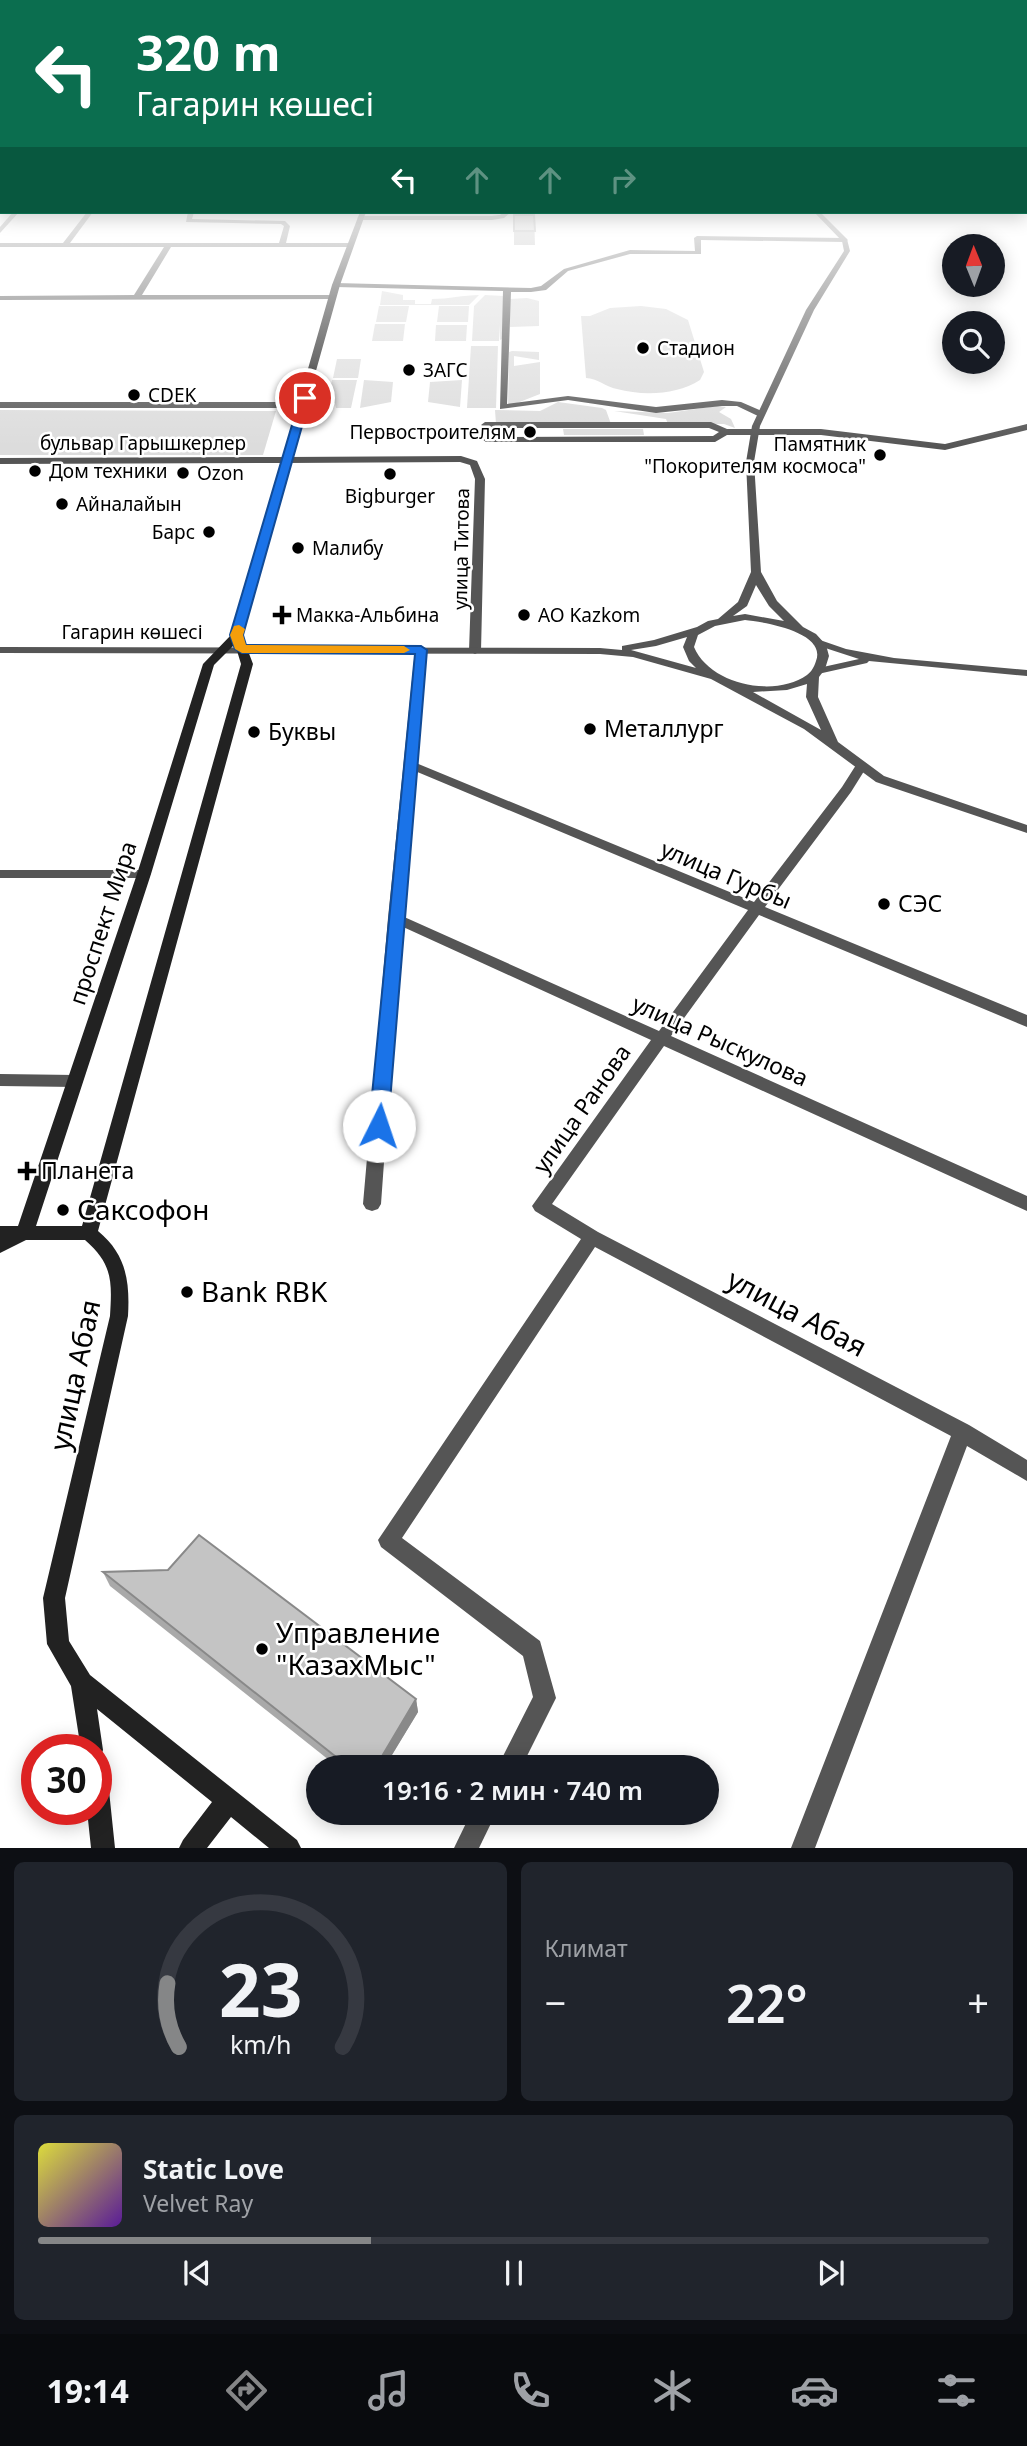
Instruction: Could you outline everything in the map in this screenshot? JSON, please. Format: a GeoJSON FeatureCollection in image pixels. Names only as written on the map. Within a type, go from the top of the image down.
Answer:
{"type":"FeatureCollection","features":[{"type":"Feature","properties":{"kind":"main road","name":"проспект Мира"},"geometry":{"type":"LineString","coordinates":[[89,1233],[247,664],[239,642],[339,274]]}},
{"type":"Feature","properties":{"kind":"main road","name":"проспект Мира"},"geometry":{"type":"LineString","coordinates":[[25,1232],[144,874],[209,664],[223,649],[239,642]]}},
{"type":"Feature","properties":{"kind":"main road"},"geometry":{"type":"LineString","coordinates":[[0,1246],[25,1232]]}},
{"type":"Feature","properties":{"kind":"main road"},"geometry":{"type":"LineString","coordinates":[[0,1233],[89,1233]]}},
{"type":"Feature","properties":{"kind":"main road","name":"улица Абая"},"geometry":{"type":"LineString","coordinates":[[82,1683],[58,1644],[54,1598],[118,1316],[122,1283],[116,1262],[106,1246],[89,1233]]}},
{"type":"Feature","properties":{"kind":"main road"},"geometry":{"type":"LineString","coordinates":[[82,1683],[90,1734]]}},
{"type":"Feature","properties":{"kind":"main road"},"geometry":{"type":"LineString","coordinates":[[82,1683],[289,1847]]}},
{"type":"Feature","properties":{"kind":"main road"},"geometry":{"type":"LineString","coordinates":[[191,1847],[228,1801]]}},
{"type":"Feature","properties":{"kind":"main road"},"geometry":{"type":"LineString","coordinates":[[101,1825],[103,1847]]}},
{"type":"Feature","properties":{"kind":"street"},"geometry":{"type":"LineString","coordinates":[[137,297],[151,274]]}},
{"type":"Feature","properties":{"kind":"street"},"geometry":{"type":"LineString","coordinates":[[336,285],[447,286],[507,290],[543,288],[561,274]]}},
{"type":"Feature","properties":{"kind":"street"},"geometry":{"type":"LineString","coordinates":[[832,274],[810,310],[756,426],[750,462],[756,572],[760,586],[772,605],[798,628],[817,642],[846,654],[874,660],[1027,673]]}},
{"type":"Feature","properties":{"kind":"street"},"geometry":{"type":"LineString","coordinates":[[507,290],[503,407],[568,398],[656,410],[722,403],[738,404],[761,414]]}},
{"type":"Feature","properties":{"kind":"street"},"geometry":{"type":"LineString","coordinates":[[0,298],[332,297]]}},
{"type":"Feature","properties":{"kind":"street","name":"бульвар Гарышкерлер"},"geometry":{"type":"LineString","coordinates":[[0,405],[303,405]]}},
{"type":"Feature","properties":{"kind":"street"},"geometry":{"type":"LineString","coordinates":[[485,425],[711,425],[728,432],[821,432],[945,447],[1027,427]]}},
{"type":"Feature","properties":{"kind":"street"},"geometry":{"type":"LineString","coordinates":[[651,425],[654,438]]}},
{"type":"Feature","properties":{"kind":"street"},"geometry":{"type":"LineString","coordinates":[[551,426],[552,438]]}},
{"type":"Feature","properties":{"kind":"street"},"geometry":{"type":"LineString","coordinates":[[486,439],[715,439],[728,432]]}},
{"type":"Feature","properties":{"kind":"street","name":"бульвар Гарышкерлер"},"geometry":{"type":"LineString","coordinates":[[0,461],[461,459]]}},
{"type":"Feature","properties":{"kind":"street","name":"улица Титова"},"geometry":{"type":"LineString","coordinates":[[461,459],[474,463],[480,479],[475,650]]}},
{"type":"Feature","properties":{"kind":"street"},"geometry":{"type":"LineString","coordinates":[[600,651],[656,643],[719,621],[743,604],[756,572]]}},
{"type":"Feature","properties":{"kind":"street"},"geometry":{"type":"LineString","coordinates":[[719,621],[760,618],[798,628]]}},
{"type":"Feature","properties":{"kind":"street"},"geometry":{"type":"LineString","coordinates":[[702,628],[690,640],[689,655],[700,670],[710,676]]}},
{"type":"Feature","properties":{"kind":"street"},"geometry":{"type":"LineString","coordinates":[[239,642],[421,650],[600,651],[634,654],[729,684],[789,716],[832,744],[860,768],[880,779],[1027,829]]}},
{"type":"Feature","properties":{"kind":"street"},"geometry":{"type":"LineString","coordinates":[[817,642],[823,658],[816,673],[812,697],[832,744]]}},
{"type":"Feature","properties":{"kind":"street","name":"Гагарин көшесі"},"geometry":{"type":"LineString","coordinates":[[0,650],[223,649]]}},
{"type":"Feature","properties":{"kind":"street"},"geometry":{"type":"LineString","coordinates":[[372,1204],[395,918],[421,650]]}},
{"type":"Feature","properties":{"kind":"street"},"geometry":{"type":"LineString","coordinates":[[729,684],[753,689],[778,688],[800,683],[816,673],[841,664],[874,660]]}},
{"type":"Feature","properties":{"kind":"street","name":"улица Гурбы"},"geometry":{"type":"LineString","coordinates":[[411,765],[1027,1021]]}},
{"type":"Feature","properties":{"kind":"street","name":"улица Ранова"},"geometry":{"type":"LineString","coordinates":[[541,1206],[660,1038],[860,768]]}},
{"type":"Feature","properties":{"kind":"street"},"geometry":{"type":"LineString","coordinates":[[0,874],[144,874]]}},
{"type":"Feature","properties":{"kind":"street","name":"улица Рыскулова"},"geometry":{"type":"LineString","coordinates":[[395,918],[1027,1204]]}},
{"type":"Feature","properties":{"kind":"street"},"geometry":{"type":"LineString","coordinates":[[0,1080],[75,1081]]}},
{"type":"Feature","properties":{"kind":"street","name":"улица Абая"},"geometry":{"type":"LineString","coordinates":[[541,1206],[592,1237],[962,1432],[1027,1471]]}},
{"type":"Feature","properties":{"kind":"street"},"geometry":{"type":"LineString","coordinates":[[515,1755],[545,1698],[532,1648],[388,1540],[592,1237]]}},
{"type":"Feature","properties":{"kind":"street"},"geometry":{"type":"LineString","coordinates":[[803,1847],[962,1432]]}},
{"type":"Feature","properties":{"kind":"street"},"geometry":{"type":"LineString","coordinates":[[466,1847],[478,1825]]}},
{"type":"Feature","properties":{"kind":"shaded area"},"geometry":{"type":"Polygon","coordinates":[[[382,291],[403,295],[403,300],[415,300],[415,304],[431,304],[432,299],[479,295],[469,305],[380,305],[382,291]]]}},
{"type":"Feature","properties":{"kind":"shaded area"},"geometry":{"type":"Polygon","coordinates":[[[485,295],[504,296],[502,339],[500,340],[500,325],[499,341],[472,341],[474,306],[485,295]]]}},
{"type":"Feature","properties":{"kind":"shaded area"},"geometry":{"type":"Polygon","coordinates":[[[527,298],[539,301],[539,326],[510,327],[510,299],[527,298]]]}},
{"type":"Feature","properties":{"kind":"shaded area"},"geometry":{"type":"Polygon","coordinates":[[[379,306],[409,306],[406,322],[376,322],[379,306]]]}},
{"type":"Feature","properties":{"kind":"shaded area"},"geometry":{"type":"Polygon","coordinates":[[[439,306],[469,306],[468,322],[437,322],[439,306]]]}},
{"type":"Feature","properties":{"kind":"shaded area"},"geometry":{"type":"Polygon","coordinates":[[[641,306],[666,309],[688,320],[704,372],[700,380],[681,389],[638,393],[586,378],[581,316],[590,316],[610,308],[641,306]]]}},
{"type":"Feature","properties":{"kind":"shaded area"},"geometry":{"type":"Polygon","coordinates":[[[375,324],[405,324],[403,341],[372,341],[375,324]]]}},
{"type":"Feature","properties":{"kind":"shaded area"},"geometry":{"type":"Polygon","coordinates":[[[436,325],[467,325],[466,341],[435,341],[436,325]]]}},
{"type":"Feature","properties":{"kind":"shaded area"},"geometry":{"type":"Polygon","coordinates":[[[471,346],[498,346],[496,408],[467,408],[471,346]]]}},
{"type":"Feature","properties":{"kind":"shaded area"},"geometry":{"type":"Polygon","coordinates":[[[509,352],[539,352],[539,360],[514,356],[514,366],[540,362],[540,394],[508,405],[509,352]]]}},
{"type":"Feature","properties":{"kind":"shaded area"},"geometry":{"type":"Polygon","coordinates":[[[337,359],[361,359],[358,378],[333,378],[337,359]]]}},
{"type":"Feature","properties":{"kind":"shaded area"},"geometry":{"type":"Polygon","coordinates":[[[332,380],[357,380],[351,408],[336,408],[335,403],[327,403],[332,380]]]}},
{"type":"Feature","properties":{"kind":"shaded area"},"geometry":{"type":"Polygon","coordinates":[[[364,380],[393,382],[391,402],[360,408],[364,380]]]}},
{"type":"Feature","properties":{"kind":"shaded area"},"geometry":{"type":"Polygon","coordinates":[[[462,380],[460,407],[428,402],[430,382],[462,380]]]}},
{"type":"Feature","properties":{"kind":"shaded area"},"geometry":{"type":"Polygon","coordinates":[[[558,402],[602,408],[606,410],[611,424],[496,424],[495,410],[540,411],[558,402]]]}},
{"type":"Feature","properties":{"kind":"shaded area"},"geometry":{"type":"Polygon","coordinates":[[[726,407],[719,412],[731,419],[735,428],[724,424],[668,424],[666,419],[614,411],[668,413],[726,407]]]}},
{"type":"Feature","properties":{"kind":"shaded area"},"geometry":{"type":"Polygon","coordinates":[[[0,410],[276,411],[263,455],[0,455],[0,410]]]}},
{"type":"Feature","properties":{"kind":"shaded area"},"geometry":{"type":"Polygon","coordinates":[[[563,429],[643,429],[644,435],[564,435],[563,429]]]}},
{"type":"Feature","properties":{"kind":"building","name":"Управление \"КазахМыс\""},"geometry":{"type":"Polygon","coordinates":[[[199,1535],[416,1699],[383,1755],[334,1755],[103,1572],[168,1570],[199,1535]]]}},
{"type":"Feature","properties":{"kind":"slow traffic"},"geometry":{"type":"LineString","coordinates":[[239,629],[237,635],[242,649],[404,650]]}},
{"type":"Feature","properties":{"kind":"place","name":"Стадион"},"geometry":{"type":"Point","coordinates":[643,348]}},
{"type":"Feature","properties":{"kind":"place","name":"ЗАГС"},"geometry":{"type":"Point","coordinates":[409,370]}},
{"type":"Feature","properties":{"kind":"place","name":"CDEK"},"geometry":{"type":"Point","coordinates":[134,395]}},
{"type":"Feature","properties":{"kind":"place","name":"Первостроителям"},"geometry":{"type":"Point","coordinates":[530,432]}},
{"type":"Feature","properties":{"kind":"place","name":"Памятник \"Покорителям космоса\""},"geometry":{"type":"Point","coordinates":[880,455]}},
{"type":"Feature","properties":{"kind":"place","name":"Дом техники"},"geometry":{"type":"Point","coordinates":[35,471]}},
{"type":"Feature","properties":{"kind":"place","name":"Ozon"},"geometry":{"type":"Point","coordinates":[183,473]}},
{"type":"Feature","properties":{"kind":"place","name":"Bigburger"},"geometry":{"type":"Point","coordinates":[390,474]}},
{"type":"Feature","properties":{"kind":"place","name":"Айналайын"},"geometry":{"type":"Point","coordinates":[62,504]}},
{"type":"Feature","properties":{"kind":"place","name":"Барс"},"geometry":{"type":"Point","coordinates":[209,532]}},
{"type":"Feature","properties":{"kind":"place","name":"Малибу"},"geometry":{"type":"Point","coordinates":[298,548]}},
{"type":"Feature","properties":{"kind":"place","name":"Макка-Альбина"},"geometry":{"type":"Point","coordinates":[282,615]}},
{"type":"Feature","properties":{"kind":"place","name":"AO Kazkom"},"geometry":{"type":"Point","coordinates":[524,615]}},
{"type":"Feature","properties":{"kind":"place","name":"Металлург"},"geometry":{"type":"Point","coordinates":[590,729]}},
{"type":"Feature","properties":{"kind":"place","name":"Буквы"},"geometry":{"type":"Point","coordinates":[254,732]}},
{"type":"Feature","properties":{"kind":"place","name":"СЭС"},"geometry":{"type":"Point","coordinates":[884,904]}},
{"type":"Feature","properties":{"kind":"place","name":"Планета"},"geometry":{"type":"Point","coordinates":[27,1171]}},
{"type":"Feature","properties":{"kind":"place","name":"Саксофон"},"geometry":{"type":"Point","coordinates":[63,1210]}},
{"type":"Feature","properties":{"kind":"place","name":"Bank RBK"},"geometry":{"type":"Point","coordinates":[187,1292]}},
{"type":"Feature","properties":{"kind":"place","name":"Управление \"КазахМыс\""},"geometry":{"type":"Point","coordinates":[262,1649]}},
{"type":"Feature","properties":{"kind":"route"},"geometry":{"type":"LineString","coordinates":[[305,398],[237,635],[242,649],[421,650],[395,918],[379,1126]]}}]}
